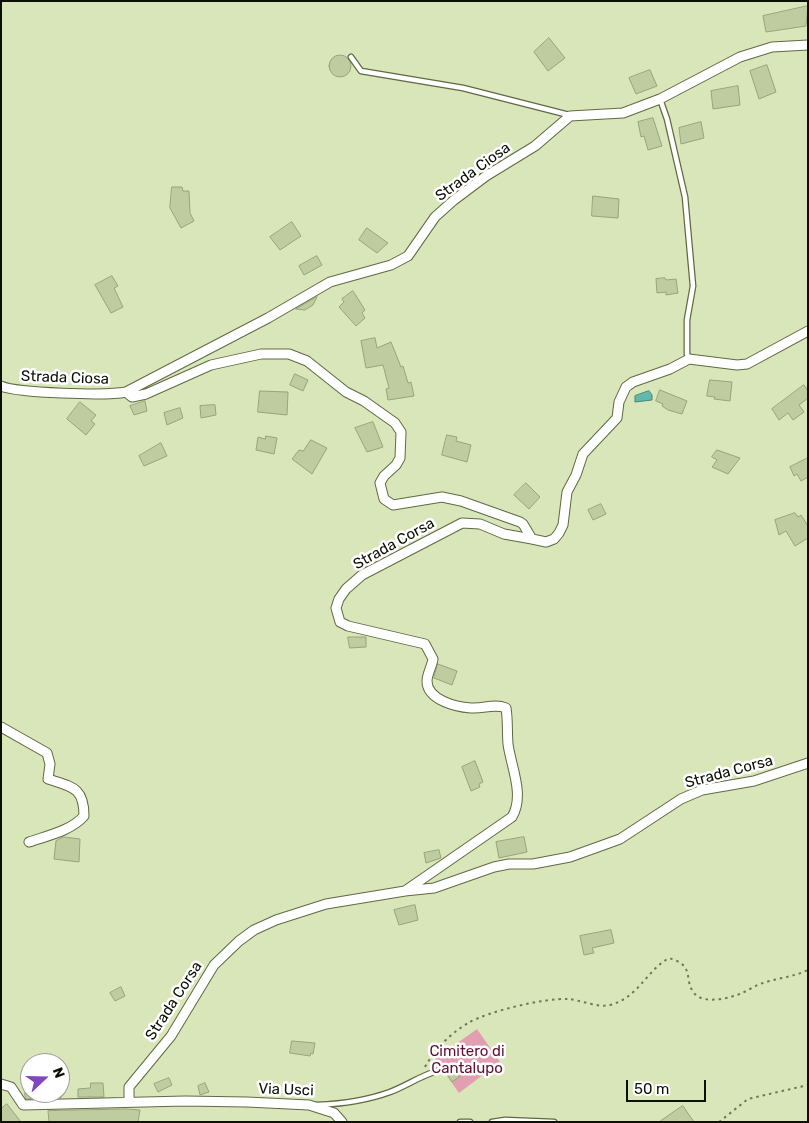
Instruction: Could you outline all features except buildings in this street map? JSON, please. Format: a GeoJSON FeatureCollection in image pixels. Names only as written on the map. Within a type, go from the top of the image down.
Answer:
{"type":"FeatureCollection","features":[{"type":"Feature","properties":{"kind":"street"},"geometry":{"type":"LineString","coordinates":[[570,116],[623,113],[660,99],[740,57],[772,47],[808,45]]}},
{"type":"Feature","properties":{"kind":"street","name":"Strada Ciosa"},"geometry":{"type":"LineString","coordinates":[[1,386],[19,391],[89,392],[111,395],[126,392],[268,318],[330,282],[391,265],[408,256],[435,217],[454,200],[486,176],[535,146],[570,116]]}},
{"type":"Feature","properties":{"kind":"street"},"geometry":{"type":"LineString","coordinates":[[689,359],[737,365],[746,364],[808,331]]}},
{"type":"Feature","properties":{"kind":"street","name":"Strada Corsa"},"geometry":{"type":"LineString","coordinates":[[126,392],[132,397],[146,394],[211,365],[261,354],[289,354],[307,361],[346,392],[383,413],[401,432],[400,458],[380,483],[384,499],[393,505],[442,497],[461,501],[523,524],[532,539]]}},
{"type":"Feature","properties":{"kind":"street","name":"Strada Corsa"},"geometry":{"type":"LineString","coordinates":[[405,891],[512,818],[516,810],[517,794],[508,744],[506,708],[498,705],[472,708],[456,706],[440,700],[432,693],[427,683],[433,658],[425,644],[348,626],[340,622],[337,616],[339,599],[362,575],[462,523],[480,524],[504,534],[546,542],[554,539],[562,525],[567,492],[576,475],[583,454],[618,418],[620,402],[626,387],[689,359]]}},
{"type":"Feature","properties":{"kind":"street"},"geometry":{"type":"LineString","coordinates":[[1,727],[47,753],[50,764],[48,779],[76,789],[81,795],[84,816],[80,820],[58,832],[29,842]]}},
{"type":"Feature","properties":{"kind":"street","name":"Strada Corsa"},"geometry":{"type":"LineString","coordinates":[[129,1102],[132,1083],[171,1036],[214,965],[239,941],[254,930],[276,920],[326,904],[434,888],[494,867],[509,864],[533,864],[570,857],[600,848],[620,839],[681,799],[702,790],[754,781],[808,763]]}},
{"type":"Feature","properties":{"kind":"street","name":"Via Usci"},"geometry":{"type":"LineString","coordinates":[[1,1084],[11,1088],[18,1102],[23,1106],[201,1101],[309,1105]]}},
{"type":"Feature","properties":{"kind":"street"},"geometry":{"type":"LineString","coordinates":[[309,1105],[334,1113],[342,1122]]}},
{"type":"Feature","properties":{"kind":"lane"},"geometry":{"type":"LineString","coordinates":[[351,57],[361,71],[463,88],[570,116]]}},
{"type":"Feature","properties":{"kind":"lane"},"geometry":{"type":"LineString","coordinates":[[660,99],[667,119],[685,197],[693,286],[687,320],[686,354],[689,359]]}},
{"type":"Feature","properties":{"kind":"lane","name":"Via Usci"},"geometry":{"type":"LineString","coordinates":[[309,1105],[364,1099],[388,1093],[420,1076],[437,1071]]}},
{"type":"Feature","properties":{"kind":"lane"},"geometry":{"type":"LineString","coordinates":[[460,1122],[470,1122]]}},
{"type":"Feature","properties":{"kind":"lane"},"geometry":{"type":"LineString","coordinates":[[492,1122],[554,1122]]}},
{"type":"Feature","properties":{"kind":"path"},"geometry":{"type":"LineString","coordinates":[[420,1076],[433,1052],[468,1023],[517,1006],[550,999],[569,999],[610,1005],[633,994],[662,962],[669,958],[678,961],[684,966],[689,974],[691,988],[696,996],[704,999],[742,994],[762,983],[789,978],[808,970]]}},
{"type":"Feature","properties":{"kind":"path"},"geometry":{"type":"LineString","coordinates":[[719,1122],[748,1099],[808,1085]]}},
{"type":"Feature","properties":{"kind":"green space","name":"Cimitero di Cantalupo"},"geometry":{"type":"Polygon","coordinates":[[[477,1029],[500,1062],[459,1093],[435,1059],[477,1029]]]}},
{"type":"Feature","properties":{"kind":"water"},"geometry":{"type":"Polygon","coordinates":[[[649,391],[652,395],[652,400],[635,402],[635,396],[649,391]]]}}]}
